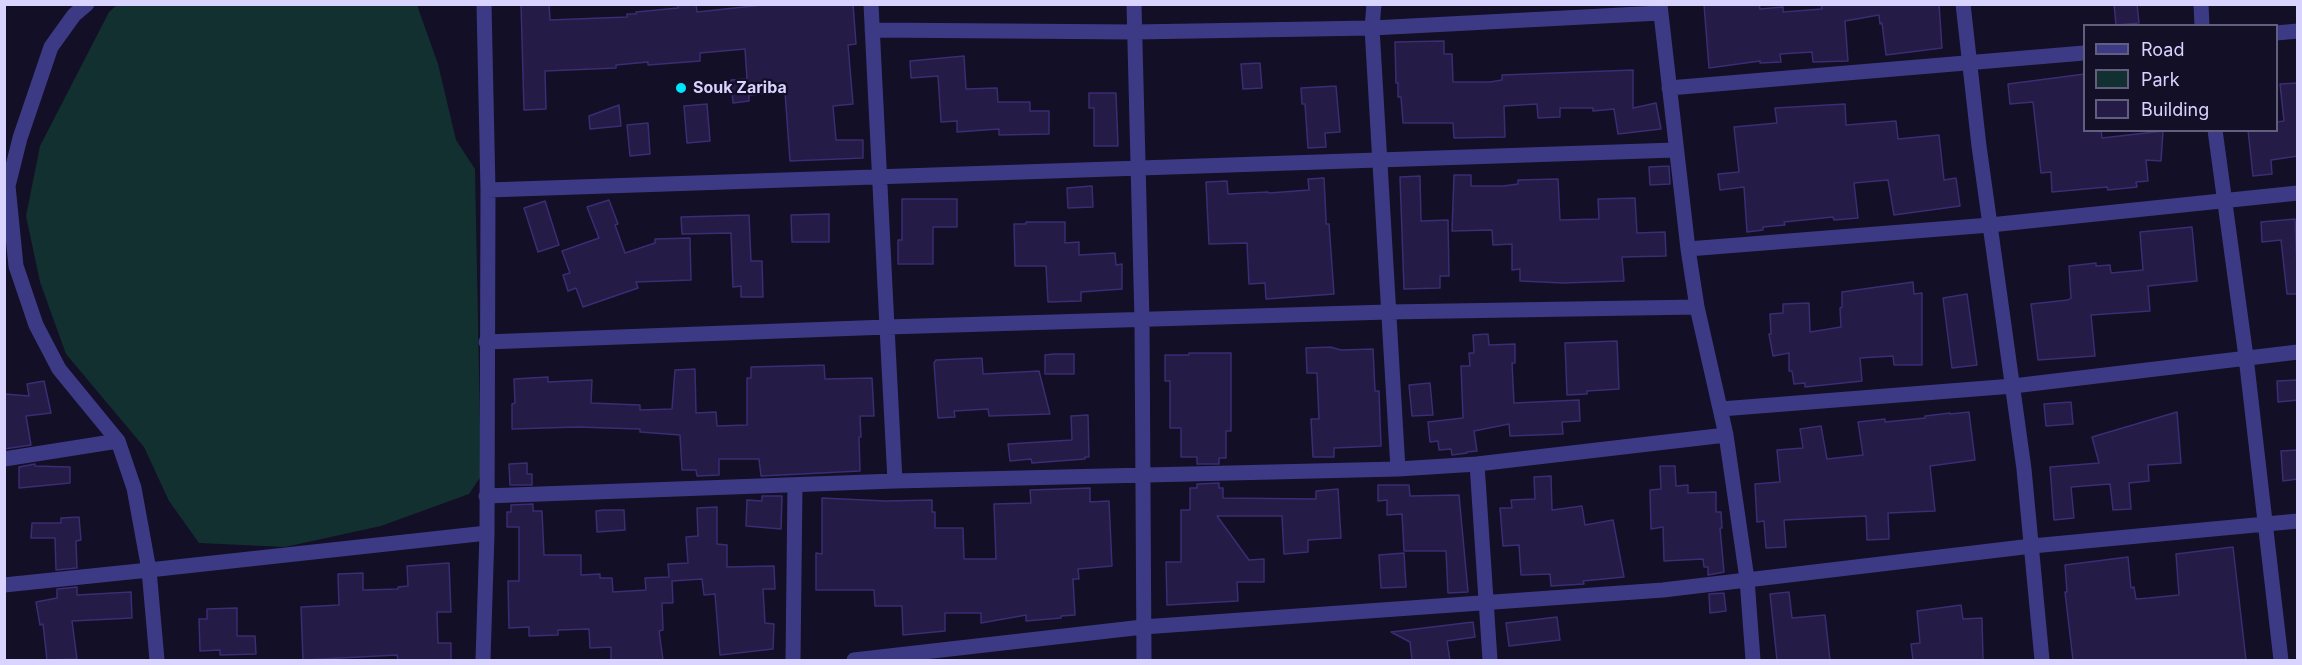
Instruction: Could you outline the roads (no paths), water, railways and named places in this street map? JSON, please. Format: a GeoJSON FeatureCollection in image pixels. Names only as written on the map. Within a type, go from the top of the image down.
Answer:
{"type":"FeatureCollection","features":[{"type":"Feature","properties":{"kind":"street"},"geometry":{"type":"LineString","coordinates":[[87,4],[74,15],[51,48],[6,186],[16,266],[36,325],[59,369],[118,441],[134,488],[149,570],[157,660]]}},
{"type":"Feature","properties":{"kind":"street"},"geometry":{"type":"LineString","coordinates":[[483,660],[487,533],[488,190],[484,4]]}},
{"type":"Feature","properties":{"kind":"street"},"geometry":{"type":"LineString","coordinates":[[871,4],[895,481]]}},
{"type":"Feature","properties":{"kind":"street"},"geometry":{"type":"LineString","coordinates":[[1134,4],[1142,321],[1144,660]]}},
{"type":"Feature","properties":{"kind":"street"},"geometry":{"type":"LineString","coordinates":[[1374,4],[1372,28],[1398,469]]}},
{"type":"Feature","properties":{"kind":"street"},"geometry":{"type":"LineString","coordinates":[[1963,4],[1990,225],[2013,386],[2042,660]]}},
{"type":"Feature","properties":{"kind":"street"},"geometry":{"type":"LineString","coordinates":[[2201,4],[2202,24]]}},
{"type":"Feature","properties":{"kind":"street"},"geometry":{"type":"LineString","coordinates":[[872,30],[1135,32],[1372,28],[1660,9],[1688,249],[1697,307],[1726,435],[1747,579],[1753,660]]}},
{"type":"Feature","properties":{"kind":"street"},"geometry":{"type":"LineString","coordinates":[[2278,33],[2298,31]]}},
{"type":"Feature","properties":{"kind":"street"},"geometry":{"type":"LineString","coordinates":[[1669,88],[2083,54]]}},
{"type":"Feature","properties":{"kind":"street"},"geometry":{"type":"LineString","coordinates":[[2215,132],[2246,357],[2281,660]]}},
{"type":"Feature","properties":{"kind":"street"},"geometry":{"type":"LineString","coordinates":[[488,190],[1676,150]]}},
{"type":"Feature","properties":{"kind":"street"},"geometry":{"type":"LineString","coordinates":[[1688,249],[1990,225],[2298,193]]}},
{"type":"Feature","properties":{"kind":"street"},"geometry":{"type":"LineString","coordinates":[[486,342],[1388,312],[1697,307]]}},
{"type":"Feature","properties":{"kind":"street"},"geometry":{"type":"LineString","coordinates":[[1721,409],[2013,386],[2298,351]]}},
{"type":"Feature","properties":{"kind":"street"},"geometry":{"type":"LineString","coordinates":[[486,496],[895,481],[1398,469],[1477,464],[1726,435]]}},
{"type":"Feature","properties":{"kind":"street"},"geometry":{"type":"LineString","coordinates":[[4,459],[118,441]]}},
{"type":"Feature","properties":{"kind":"street"},"geometry":{"type":"LineString","coordinates":[[1477,464],[1490,660]]}},
{"type":"Feature","properties":{"kind":"street"},"geometry":{"type":"LineString","coordinates":[[793,660],[795,485]]}},
{"type":"Feature","properties":{"kind":"street"},"geometry":{"type":"LineString","coordinates":[[854,660],[1143,627],[1663,590],[2031,546],[2298,521]]}},
{"type":"Feature","properties":{"kind":"street"},"geometry":{"type":"LineString","coordinates":[[4,585],[487,533]]}},
{"type":"Feature","properties":{"kind":"place","name":"Souk Zariba"},"geometry":{"type":"Point","coordinates":[681,88]}}]}
